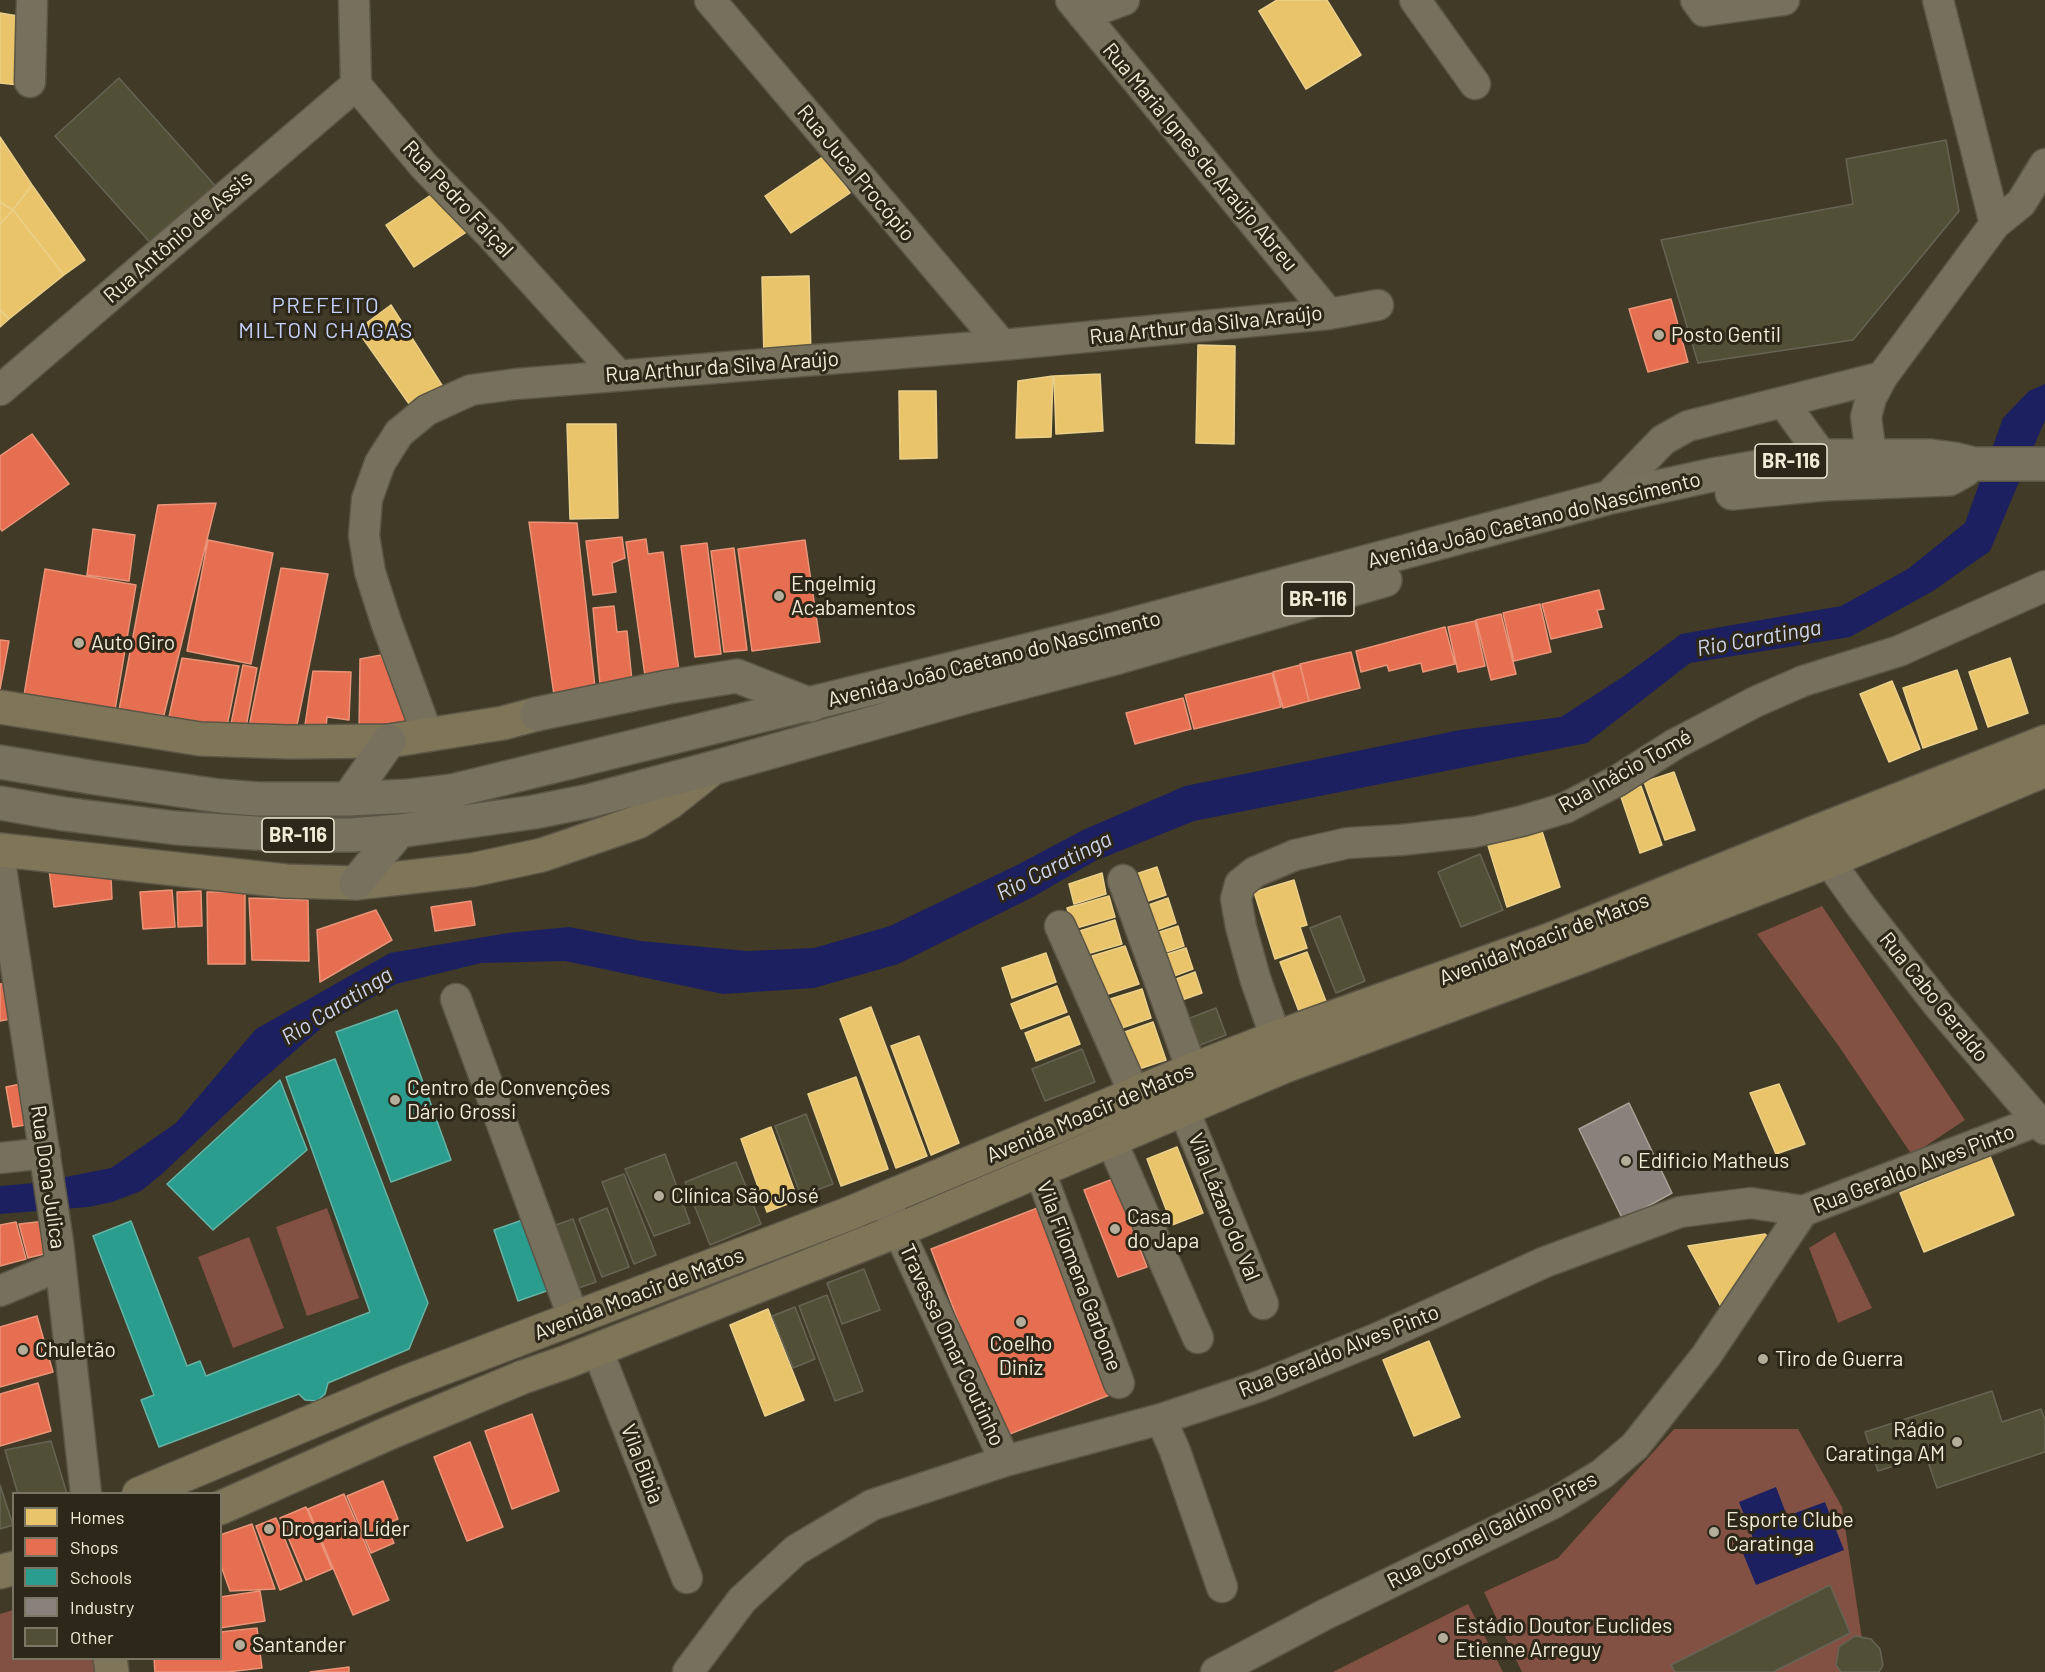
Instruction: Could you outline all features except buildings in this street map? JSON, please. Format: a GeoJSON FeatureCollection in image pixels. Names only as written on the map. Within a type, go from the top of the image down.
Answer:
{"type":"FeatureCollection","features":[{"type":"Feature","properties":{"kind":"highway","name":"Avenida João Caetano do Nascimento"},"geometry":{"type":"LineString","coordinates":[[4,763],[220,796],[258,799],[348,799],[452,791],[812,705],[1107,631],[1607,498],[1712,475],[1822,456],[1871,455],[1931,468],[1949,479],[1974,464],[2043,464]]}},
{"type":"Feature","properties":{"kind":"highway","name":"Avenida João Caetano do Nascimento"},"geometry":{"type":"LineString","coordinates":[[3,803],[63,814],[176,828],[286,835],[352,835],[399,831],[534,812],[588,801],[713,768],[1119,657],[1561,530],[1660,504],[1752,489],[1824,484],[1931,468]]}},
{"type":"Feature","properties":{"kind":"highway"},"geometry":{"type":"LineString","coordinates":[[537,714],[668,687],[737,676],[812,705]]}},
{"type":"Feature","properties":{"kind":"highway"},"geometry":{"type":"LineString","coordinates":[[537,714],[556,726],[565,736],[588,801]]}},
{"type":"Feature","properties":{"kind":"highway"},"geometry":{"type":"LineString","coordinates":[[348,799],[389,741]]}},
{"type":"Feature","properties":{"kind":"highway"},"geometry":{"type":"LineString","coordinates":[[356,884],[399,831]]}},
{"type":"Feature","properties":{"kind":"main road"},"geometry":{"type":"LineString","coordinates":[[6,708],[200,739],[288,742],[389,741],[503,723],[537,714]]}},
{"type":"Feature","properties":{"kind":"main road","name":"Avenida Moacir de Matos"},"geometry":{"type":"LineString","coordinates":[[1822,846],[2045,742]]}},
{"type":"Feature","properties":{"kind":"main road","name":"Avenida João Caetano do Nascimento"},"geometry":{"type":"LineString","coordinates":[[0,850],[286,881],[356,884],[472,870],[542,855],[638,822],[669,803],[713,768]]}},
{"type":"Feature","properties":{"kind":"main road","name":"Avenida Moacir de Matos"},"geometry":{"type":"LineString","coordinates":[[222,1507],[523,1377],[899,1230],[1039,1169],[1184,1110],[1280,1052],[1552,939],[2045,770]]}},
{"type":"Feature","properties":{"kind":"main road","name":"Avenida Moacir de Matos"},"geometry":{"type":"LineString","coordinates":[[144,1492],[401,1384],[883,1199],[1192,1070],[1280,1052]]}},
{"type":"Feature","properties":{"kind":"main road"},"geometry":{"type":"LineString","coordinates":[[510,1344],[523,1377]]}},
{"type":"Feature","properties":{"kind":"street"},"geometry":{"type":"LineString","coordinates":[[30,82],[32,0]]}},
{"type":"Feature","properties":{"kind":"street"},"geometry":{"type":"LineString","coordinates":[[354,0],[356,85]]}},
{"type":"Feature","properties":{"kind":"street","name":"Rua Juca Procópio"},"geometry":{"type":"LineString","coordinates":[[710,0],[1002,345]]}},
{"type":"Feature","properties":{"kind":"street"},"geometry":{"type":"LineString","coordinates":[[1077,7],[1124,0]]}},
{"type":"Feature","properties":{"kind":"street"},"geometry":{"type":"LineString","coordinates":[[1415,0],[1475,84]]}},
{"type":"Feature","properties":{"kind":"street"},"geometry":{"type":"LineString","coordinates":[[1700,5],[1784,0]]}},
{"type":"Feature","properties":{"kind":"street"},"geometry":{"type":"LineString","coordinates":[[1938,0],[1995,224]]}},
{"type":"Feature","properties":{"kind":"street","name":"Rua Maria Ignes de Araújo Abreu"},"geometry":{"type":"LineString","coordinates":[[1077,7],[1329,314]]}},
{"type":"Feature","properties":{"kind":"street","name":"Rua Pedro Faiçal"},"geometry":{"type":"LineString","coordinates":[[356,85],[424,166],[491,235],[618,375]]}},
{"type":"Feature","properties":{"kind":"street","name":"Rua Antônio de Assis"},"geometry":{"type":"LineString","coordinates":[[0,390],[356,85]]}},
{"type":"Feature","properties":{"kind":"street"},"geometry":{"type":"LineString","coordinates":[[1871,455],[1866,417],[1870,398],[1882,377],[1995,224],[2033,201],[2045,164]]}},
{"type":"Feature","properties":{"kind":"street","name":"Rua Arthur da Silva Araújo"},"geometry":{"type":"LineString","coordinates":[[428,736],[370,572],[364,536],[367,499],[380,463],[399,433],[427,410],[471,390],[618,375],[1002,345],[1329,314],[1378,305]]}},
{"type":"Feature","properties":{"kind":"street"},"geometry":{"type":"LineString","coordinates":[[1607,498],[1663,440],[1703,420],[1882,377]]}},
{"type":"Feature","properties":{"kind":"street"},"geometry":{"type":"LineString","coordinates":[[1783,402],[1822,456]]}},
{"type":"Feature","properties":{"kind":"street","name":"Rua Inácio Tomé"},"geometry":{"type":"LineString","coordinates":[[1280,1052],[1241,927],[1236,899],[1240,884],[1255,872],[1295,855],[1348,843],[1474,832],[1565,808],[1617,781],[1675,744],[1755,702],[1803,681],[1899,651],[2045,586]]}},
{"type":"Feature","properties":{"kind":"street","name":"Rua Cabo Geraldo"},"geometry":{"type":"LineString","coordinates":[[1822,846],[1939,1006],[2041,1125]]}},
{"type":"Feature","properties":{"kind":"street","name":"Rua Dona Julica"},"geometry":{"type":"LineString","coordinates":[[0,861],[47,1161],[86,1492]]}},
{"type":"Feature","properties":{"kind":"street"},"geometry":{"type":"LineString","coordinates":[[1123,880],[1192,1070]]}},
{"type":"Feature","properties":{"kind":"street"},"geometry":{"type":"LineString","coordinates":[[1060,926],[1135,1095]]}},
{"type":"Feature","properties":{"kind":"street"},"geometry":{"type":"LineString","coordinates":[[456,999],[574,1319]]}},
{"type":"Feature","properties":{"kind":"street","name":"Vila Lázaro do Val"},"geometry":{"type":"LineString","coordinates":[[1184,1110],[1263,1304]]}},
{"type":"Feature","properties":{"kind":"street","name":"Rua Geraldo Alves Pinto"},"geometry":{"type":"LineString","coordinates":[[688,1672],[742,1600],[796,1550],[872,1505],[1005,1461],[1161,1419],[1260,1386],[1378,1338],[1545,1262],[1680,1212],[1751,1203],[1803,1211],[2041,1125]]}},
{"type":"Feature","properties":{"kind":"street"},"geometry":{"type":"LineString","coordinates":[[1111,1140],[1198,1338]]}},
{"type":"Feature","properties":{"kind":"street"},"geometry":{"type":"LineString","coordinates":[[0,1158],[47,1161]]}},
{"type":"Feature","properties":{"kind":"street","name":"Vila Filomena Garbone"},"geometry":{"type":"LineString","coordinates":[[1039,1169],[1119,1383]]}},
{"type":"Feature","properties":{"kind":"street","name":"Travessa Omar Coutinho"},"geometry":{"type":"LineString","coordinates":[[883,1199],[1005,1461]]}},
{"type":"Feature","properties":{"kind":"street","name":"Rua Coronel Galdino Pires"},"geometry":{"type":"LineString","coordinates":[[1216,1672],[1324,1615],[1554,1503],[1602,1474],[1635,1446],[1706,1356],[1803,1211]]}},
{"type":"Feature","properties":{"kind":"street"},"geometry":{"type":"LineString","coordinates":[[0,1291],[59,1254]]}},
{"type":"Feature","properties":{"kind":"street","name":"Vila Bibia"},"geometry":{"type":"LineString","coordinates":[[597,1349],[687,1578]]}},
{"type":"Feature","properties":{"kind":"street"},"geometry":{"type":"LineString","coordinates":[[1161,1419],[1175,1450],[1222,1587]]}},
{"type":"Feature","properties":{"kind":"shaded area"},"geometry":{"type":"Polygon","coordinates":[[[1822,906],[1965,1120],[1912,1155],[1838,1045],[1757,934],[1822,906]]]}},
{"type":"Feature","properties":{"kind":"shaded area"},"geometry":{"type":"Polygon","coordinates":[[[327,1208],[359,1298],[307,1316],[276,1227],[327,1208]]]}},
{"type":"Feature","properties":{"kind":"shaded area"},"geometry":{"type":"Polygon","coordinates":[[[1835,1232],[1872,1308],[1838,1323],[1809,1248],[1835,1232]]]}},
{"type":"Feature","properties":{"kind":"shaded area"},"geometry":{"type":"Polygon","coordinates":[[[249,1237],[284,1328],[233,1348],[198,1257],[249,1237]]]}},
{"type":"Feature","properties":{"kind":"shaded area","name":"Esporte Clube Caratinga"},"geometry":{"type":"Polygon","coordinates":[[[1674,1429],[1798,1429],[1842,1507],[1867,1672],[1522,1672],[1484,1592],[1558,1558],[1674,1429]]]}},
{"type":"Feature","properties":{"kind":"shaded area","name":"Estádio Doutor Euclides Etienne Arreguy"},"geometry":{"type":"Polygon","coordinates":[[[1468,1604],[1503,1672],[1333,1672],[1468,1604]]]}},
{"type":"Feature","properties":{"kind":"shaded area"},"geometry":{"type":"Polygon","coordinates":[[[12,1610],[12,1660],[98,1660],[100,1672],[0,1672],[0,1614],[12,1610]]]}},
{"type":"Feature","properties":{"kind":"water","name":"Rio Caratinga"},"geometry":{"type":"Polygon","coordinates":[[[2045,384],[2045,420],[1990,551],[1933,591],[1850,637],[1690,663],[1587,743],[1194,821],[1095,861],[1033,897],[898,964],[814,988],[723,994],[565,961],[481,963],[396,984],[328,1022],[141,1191],[112,1202],[88,1207],[0,1214],[0,1186],[35,1183],[111,1168],[176,1123],[256,1029],[390,953],[508,933],[569,927],[641,941],[747,951],[814,948],[890,926],[1019,864],[1083,830],[1185,786],[1460,730],[1561,717],[1624,676],[1681,634],[1841,606],[1908,569],[1965,523],[2003,418],[2029,391],[2045,384]]]}},
{"type":"Feature","properties":{"kind":"water"},"geometry":{"type":"Polygon","coordinates":[[[1776,1487],[1787,1516],[1825,1502],[1844,1550],[1756,1585],[1740,1546],[1754,1541],[1739,1502],[1776,1487]]]}},
{"type":"Feature","properties":{"kind":"place","name":"Posto Gentil"},"geometry":{"type":"Point","coordinates":[1659,335]}},
{"type":"Feature","properties":{"kind":"place","name":"Engelmig Acabamentos"},"geometry":{"type":"Point","coordinates":[779,596]}},
{"type":"Feature","properties":{"kind":"place","name":"Auto Giro"},"geometry":{"type":"Point","coordinates":[79,643]}},
{"type":"Feature","properties":{"kind":"place","name":"Centro de Convenções Dário Grossi"},"geometry":{"type":"Point","coordinates":[395,1100]}},
{"type":"Feature","properties":{"kind":"place","name":"Edificio Matheus"},"geometry":{"type":"Point","coordinates":[1626,1161]}},
{"type":"Feature","properties":{"kind":"place","name":"Clínica São José"},"geometry":{"type":"Point","coordinates":[659,1196]}},
{"type":"Feature","properties":{"kind":"place","name":"Casa do Japa"},"geometry":{"type":"Point","coordinates":[1115,1229]}},
{"type":"Feature","properties":{"kind":"place","name":"Coelho Diniz"},"geometry":{"type":"Point","coordinates":[1021,1322]}},
{"type":"Feature","properties":{"kind":"place","name":"Chuletão"},"geometry":{"type":"Point","coordinates":[23,1350]}},
{"type":"Feature","properties":{"kind":"place","name":"Tiro de Guerra"},"geometry":{"type":"Point","coordinates":[1763,1359]}},
{"type":"Feature","properties":{"kind":"place","name":"Rádio Caratinga AM"},"geometry":{"type":"Point","coordinates":[1957,1442]}},
{"type":"Feature","properties":{"kind":"place","name":"Drogaria Líder"},"geometry":{"type":"Point","coordinates":[269,1529]}},
{"type":"Feature","properties":{"kind":"place","name":"Esporte Clube Caratinga"},"geometry":{"type":"Point","coordinates":[1714,1532]}},
{"type":"Feature","properties":{"kind":"place","name":"Estádio Doutor Euclides Etienne Arreguy"},"geometry":{"type":"Point","coordinates":[1443,1638]}},
{"type":"Feature","properties":{"kind":"place","name":"Santander"},"geometry":{"type":"Point","coordinates":[240,1645]}},
{"type":"Feature","properties":{"kind":"district","name":"PREFEITO MILTON CHAGAS"},"geometry":{"type":"Point","coordinates":[326,318]}}]}
